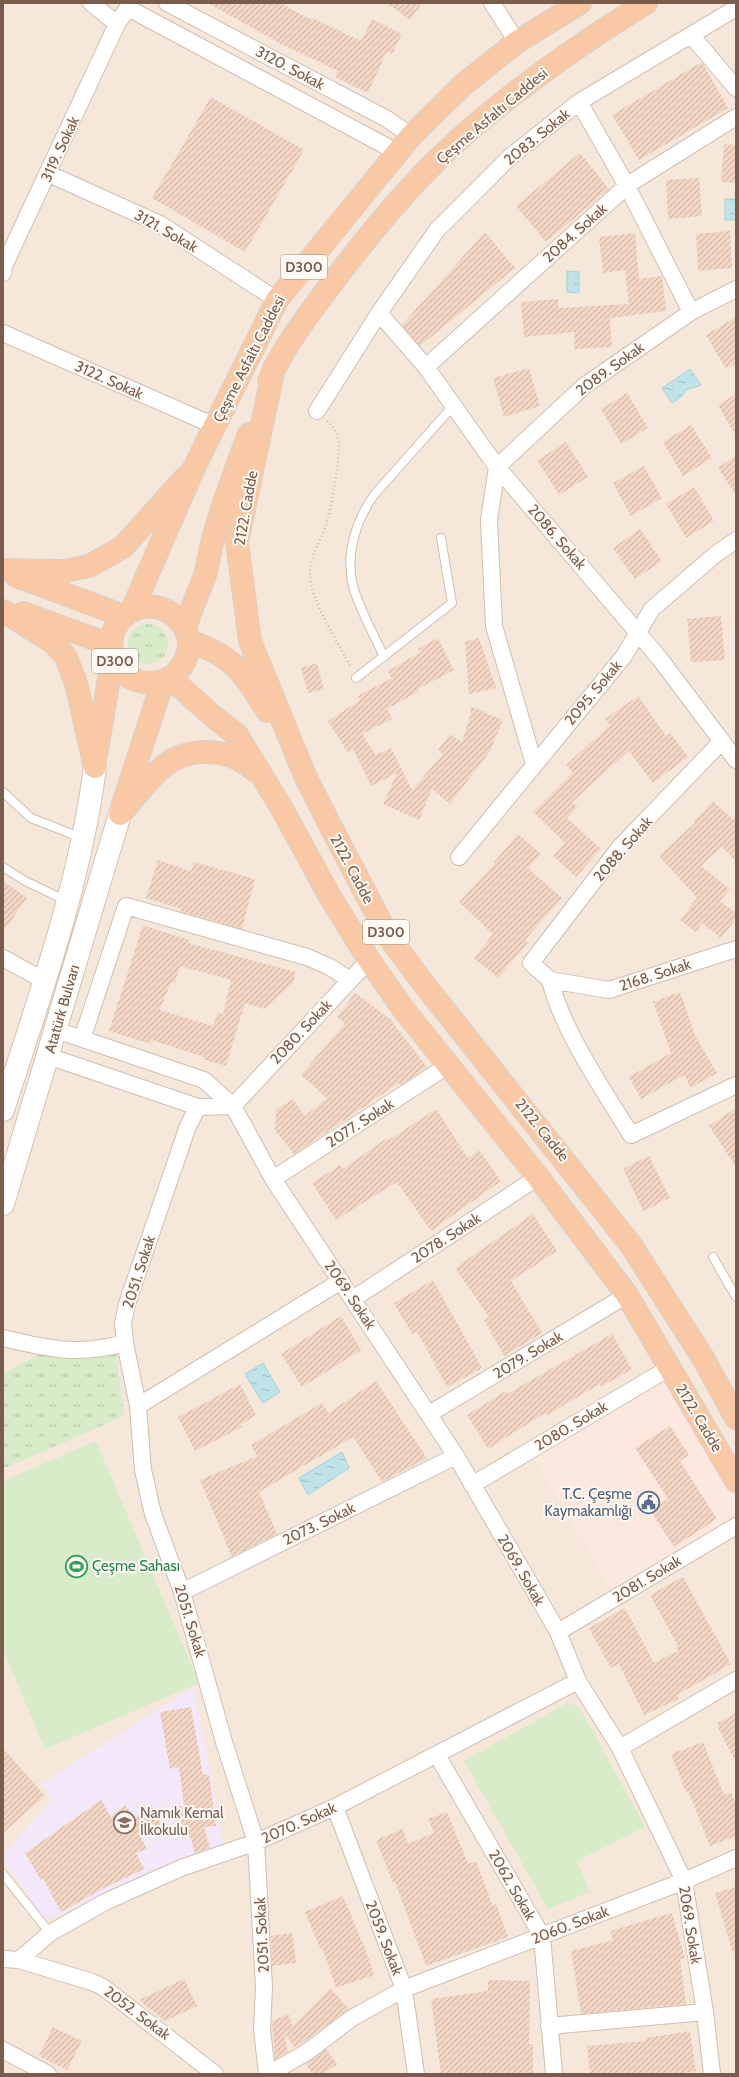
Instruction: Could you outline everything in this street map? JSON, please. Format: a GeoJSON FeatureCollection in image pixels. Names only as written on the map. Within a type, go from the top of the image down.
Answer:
{"type":"FeatureCollection","features":[{"type":"Feature","properties":{"kind":"highway","name":"Çeşme Asfaltı Caddesi"},"geometry":{"type":"LineString","coordinates":[[128,613],[193,470],[277,300],[397,152],[411,136],[464,84],[517,42],[580,3]]}},
{"type":"Feature","properties":{"kind":"highway","name":"Çeşme Asfaltı Caddesi"},"geometry":{"type":"LineString","coordinates":[[274,368],[317,304],[366,238],[454,144],[512,94],[579,44],[646,3]]}},
{"type":"Feature","properties":{"kind":"highway"},"geometry":{"type":"LineString","coordinates":[[120,814],[167,680],[183,666],[188,654],[187,634],[205,575],[215,530],[274,368]]}},
{"type":"Feature","properties":{"kind":"highway","name":"2122. Cadde"},"geometry":{"type":"LineString","coordinates":[[274,368],[237,542],[250,642],[306,778],[387,934],[632,1245],[703,1358],[736,1418]]}},
{"type":"Feature","properties":{"kind":"highway"},"geometry":{"type":"LineString","coordinates":[[3,570],[65,571],[90,566],[123,547],[165,498],[193,470]]}},
{"type":"Feature","properties":{"kind":"highway"},"geometry":{"type":"LineString","coordinates":[[3,570],[128,613],[144,606],[157,606],[168,610],[178,618],[187,634],[232,662],[250,683],[306,778]]}},
{"type":"Feature","properties":{"kind":"highway"},"geometry":{"type":"LineString","coordinates":[[3,608],[36,617],[112,650]]}},
{"type":"Feature","properties":{"kind":"highway"},"geometry":{"type":"LineString","coordinates":[[3,611],[54,643],[66,658],[76,683],[95,768]]}},
{"type":"Feature","properties":{"kind":"highway","name":"D300"},"geometry":{"type":"LineString","coordinates":[[95,768],[112,650],[112,634],[128,613]]}},
{"type":"Feature","properties":{"kind":"highway","name":"D300"},"geometry":{"type":"LineString","coordinates":[[112,650],[118,667],[127,676],[138,681],[150,683],[167,680]]}},
{"type":"Feature","properties":{"kind":"highway","name":"2122. Cadde"},"geometry":{"type":"LineString","coordinates":[[167,680],[237,735],[369,960],[404,1010],[447,1066],[538,1177],[627,1295],[736,1481]]}},
{"type":"Feature","properties":{"kind":"highway"},"geometry":{"type":"LineString","coordinates":[[120,814],[164,766],[176,757],[191,753],[225,754],[240,760],[262,776]]}},
{"type":"Feature","properties":{"kind":"main road","name":"Atatürk Bulvarı"},"geometry":{"type":"LineString","coordinates":[[3,1110],[45,981],[68,901],[83,839],[95,768]]}},
{"type":"Feature","properties":{"kind":"main road","name":"Atatürk Bulvarı"},"geometry":{"type":"LineString","coordinates":[[3,1204],[120,814]]}},
{"type":"Feature","properties":{"kind":"street"},"geometry":{"type":"LineString","coordinates":[[91,3],[117,24],[130,5],[397,152]]}},
{"type":"Feature","properties":{"kind":"street","name":"3120. Sokak"},"geometry":{"type":"LineString","coordinates":[[167,3],[387,119],[411,136]]}},
{"type":"Feature","properties":{"kind":"street"},"geometry":{"type":"LineString","coordinates":[[492,3],[517,42]]}},
{"type":"Feature","properties":{"kind":"street","name":"2083. Sokak"},"geometry":{"type":"LineString","coordinates":[[317,410],[379,313],[436,230],[510,157],[579,102],[736,8]]}},
{"type":"Feature","properties":{"kind":"street","name":"3119. Sokak"},"geometry":{"type":"LineString","coordinates":[[3,273],[4,266],[49,174],[117,24]]}},
{"type":"Feature","properties":{"kind":"street"},"geometry":{"type":"LineString","coordinates":[[691,35],[736,88]]}},
{"type":"Feature","properties":{"kind":"street"},"geometry":{"type":"LineString","coordinates":[[579,102],[627,186],[690,312]]}},
{"type":"Feature","properties":{"kind":"street","name":"2084. Sokak"},"geometry":{"type":"LineString","coordinates":[[426,367],[627,186],[736,117]]}},
{"type":"Feature","properties":{"kind":"street","name":"3121. Sokak"},"geometry":{"type":"LineString","coordinates":[[49,174],[160,224],[277,300]]}},
{"type":"Feature","properties":{"kind":"street","name":"2089. Sokak"},"geometry":{"type":"LineString","coordinates":[[497,467],[584,386],[690,312],[736,289]]}},
{"type":"Feature","properties":{"kind":"street","name":"2086. Sokak"},"geometry":{"type":"LineString","coordinates":[[379,313],[426,367],[497,467],[638,632],[736,760]]}},
{"type":"Feature","properties":{"kind":"street","name":"3122. Sokak"},"geometry":{"type":"LineString","coordinates":[[3,333],[215,426]]}},
{"type":"Feature","properties":{"kind":"street"},"geometry":{"type":"LineString","coordinates":[[497,467],[489,520],[494,626],[534,764]]}},
{"type":"Feature","properties":{"kind":"street","name":"2095. Sokak"},"geometry":{"type":"LineString","coordinates":[[459,857],[624,656],[652,609],[716,554],[736,540]]}},
{"type":"Feature","properties":{"kind":"street","name":"2088. Sokak"},"geometry":{"type":"LineString","coordinates":[[550,980],[531,964],[620,847],[722,741]]}},
{"type":"Feature","properties":{"kind":"street"},"geometry":{"type":"LineString","coordinates":[[82,1039],[126,906],[307,957],[330,967],[350,980]]}},
{"type":"Feature","properties":{"kind":"street","name":"2168. Sokak"},"geometry":{"type":"LineString","coordinates":[[550,980],[609,990],[736,949]]}},
{"type":"Feature","properties":{"kind":"street"},"geometry":{"type":"LineString","coordinates":[[3,958],[45,981]]}},
{"type":"Feature","properties":{"kind":"street","name":"2080. Sokak"},"geometry":{"type":"LineString","coordinates":[[233,1106],[369,960]]}},
{"type":"Feature","properties":{"kind":"street"},"geometry":{"type":"LineString","coordinates":[[550,980],[559,1009],[594,1075],[631,1135],[736,1085]]}},
{"type":"Feature","properties":{"kind":"street","name":"2069. Sokak"},"geometry":{"type":"LineString","coordinates":[[56,1030],[204,1080],[233,1106],[273,1179],[456,1456],[558,1632],[578,1681],[620,1748],[684,1881],[712,2074]]}},
{"type":"Feature","properties":{"kind":"street"},"geometry":{"type":"LineString","coordinates":[[48,1056],[198,1107],[233,1106]]}},
{"type":"Feature","properties":{"kind":"street","name":"2077. Sokak"},"geometry":{"type":"LineString","coordinates":[[273,1179],[447,1066]]}},
{"type":"Feature","properties":{"kind":"street","name":"2051. Sokak"},"geometry":{"type":"LineString","coordinates":[[198,1107],[188,1126],[127,1304],[123,1323],[125,1343],[138,1406],[143,1470],[153,1514],[182,1592],[224,1742],[256,1842],[264,1986],[262,2029],[268,2074]]}},
{"type":"Feature","properties":{"kind":"street","name":"2078. Sokak"},"geometry":{"type":"LineString","coordinates":[[353,1299],[538,1177]]}},
{"type":"Feature","properties":{"kind":"street"},"geometry":{"type":"LineString","coordinates":[[138,1406],[341,1281]]}},
{"type":"Feature","properties":{"kind":"street","name":"2079. Sokak"},"geometry":{"type":"LineString","coordinates":[[429,1414],[627,1295]]}},
{"type":"Feature","properties":{"kind":"street"},"geometry":{"type":"LineString","coordinates":[[3,1338],[62,1351],[91,1350],[125,1343]]}},
{"type":"Feature","properties":{"kind":"street","name":"2080. Sokak"},"geometry":{"type":"LineString","coordinates":[[472,1485],[669,1368]]}},
{"type":"Feature","properties":{"kind":"street","name":"2073. Sokak"},"geometry":{"type":"LineString","coordinates":[[182,1592],[456,1456]]}},
{"type":"Feature","properties":{"kind":"street","name":"2081. Sokak"},"geometry":{"type":"LineString","coordinates":[[558,1632],[736,1526]]}},
{"type":"Feature","properties":{"kind":"street"},"geometry":{"type":"LineString","coordinates":[[620,1748],[736,1680]]}},
{"type":"Feature","properties":{"kind":"street","name":"2070. Sokak"},"geometry":{"type":"LineString","coordinates":[[19,1960],[50,1933],[105,1902],[181,1868],[256,1842],[335,1807],[437,1756],[578,1681]]}},
{"type":"Feature","properties":{"kind":"street","name":"2062. Sokak"},"geometry":{"type":"LineString","coordinates":[[437,1756],[542,1936],[554,2074]]}},
{"type":"Feature","properties":{"kind":"street","name":"2059. Sokak"},"geometry":{"type":"LineString","coordinates":[[335,1807],[404,1989],[416,2074]]}},
{"type":"Feature","properties":{"kind":"street","name":"2060. Sokak"},"geometry":{"type":"LineString","coordinates":[[268,2074],[307,2052],[352,2018],[404,1989],[684,1881],[736,1858]]}},
{"type":"Feature","properties":{"kind":"street","name":"2052. Sokak"},"geometry":{"type":"LineString","coordinates":[[3,1959],[19,1960],[92,1982],[103,1987],[215,2074]]}},
{"type":"Feature","properties":{"kind":"street"},"geometry":{"type":"LineString","coordinates":[[549,2026],[704,2012]]}},
{"type":"Feature","properties":{"kind":"street"},"geometry":{"type":"LineString","coordinates":[[3,2050],[48,2074]]}},
{"type":"Feature","properties":{"kind":"lane"},"geometry":{"type":"LineString","coordinates":[[384,657],[353,586],[351,558],[355,530],[366,506],[374,495],[454,406]]}},
{"type":"Feature","properties":{"kind":"lane"},"geometry":{"type":"LineString","coordinates":[[356,678],[452,603],[441,538]]}},
{"type":"Feature","properties":{"kind":"lane"},"geometry":{"type":"LineString","coordinates":[[3,792],[31,818],[83,839]]}},
{"type":"Feature","properties":{"kind":"lane"},"geometry":{"type":"LineString","coordinates":[[3,867],[25,881],[68,901]]}},
{"type":"Feature","properties":{"kind":"lane"},"geometry":{"type":"LineString","coordinates":[[713,1257],[736,1297]]}},
{"type":"Feature","properties":{"kind":"lane"},"geometry":{"type":"LineString","coordinates":[[3,1874],[50,1933]]}},
{"type":"Feature","properties":{"kind":"path"},"geometry":{"type":"LineString","coordinates":[[317,410],[333,427],[339,446],[326,525],[311,561],[311,587],[356,678]]}},
{"type":"Feature","properties":{"kind":"shaded area"},"geometry":{"type":"Polygon","coordinates":[[[3,3],[736,3],[736,2074],[3,2074],[3,3]]]}},
{"type":"Feature","properties":{"kind":"shaded area","name":"T.C. Çeşme Kaymakamlığı"},"geometry":{"type":"Polygon","coordinates":[[[669,1368],[736,1481],[736,1526],[616,1597],[530,1451],[669,1368]]]}},
{"type":"Feature","properties":{"kind":"shaded area","name":"Namık Kemal İlkokulu"},"geometry":{"type":"Polygon","coordinates":[[[194,1687],[224,1846],[45,1920],[3,1861],[3,1855],[52,1799],[42,1783],[194,1687]]]}},
{"type":"Feature","properties":{"kind":"green space"},"geometry":{"type":"Polygon","coordinates":[[[148,624],[162,630],[168,644],[162,658],[148,664],[134,658],[128,644],[134,630],[148,624]]]}},
{"type":"Feature","properties":{"kind":"green space"},"geometry":{"type":"Polygon","coordinates":[[[45,1351],[71,1359],[89,1358],[116,1351],[124,1416],[3,1469],[3,1374],[45,1351]]]}},
{"type":"Feature","properties":{"kind":"green space","name":"Çeşme Sahası"},"geometry":{"type":"Polygon","coordinates":[[[96,1441],[199,1683],[45,1749],[3,1650],[3,1481],[96,1441]]]}},
{"type":"Feature","properties":{"kind":"green space"},"geometry":{"type":"Polygon","coordinates":[[[569,1702],[580,1708],[645,1827],[577,1861],[590,1892],[548,1909],[464,1761],[569,1702]]]}},
{"type":"Feature","properties":{"kind":"water"},"geometry":{"type":"Polygon","coordinates":[[[725,199],[736,199],[736,220],[725,220],[725,199]]]}},
{"type":"Feature","properties":{"kind":"water"},"geometry":{"type":"Polygon","coordinates":[[[567,271],[579,272],[579,293],[567,292],[567,271]]]}},
{"type":"Feature","properties":{"kind":"water"},"geometry":{"type":"Polygon","coordinates":[[[690,369],[701,385],[686,390],[682,396],[672,403],[662,388],[690,369]]]}},
{"type":"Feature","properties":{"kind":"water"},"geometry":{"type":"Polygon","coordinates":[[[263,1363],[280,1392],[263,1403],[245,1374],[263,1363]]]}},
{"type":"Feature","properties":{"kind":"water"},"geometry":{"type":"Polygon","coordinates":[[[342,1452],[349,1468],[308,1495],[299,1478],[342,1452]]]}},
{"type":"Feature","properties":{"kind":"building"},"geometry":{"type":"Polygon","coordinates":[[[208,3],[280,3],[312,20],[313,18],[361,41],[372,19],[402,34],[392,54],[387,51],[368,93],[335,77],[338,71],[281,44],[208,3]]]}},
{"type":"Feature","properties":{"kind":"building"},"geometry":{"type":"Polygon","coordinates":[[[387,3],[422,3],[410,20],[387,3]]]}},
{"type":"Feature","properties":{"kind":"building"},"geometry":{"type":"Polygon","coordinates":[[[702,62],[728,108],[639,160],[612,115],[702,62]]]}},
{"type":"Feature","properties":{"kind":"building"},"geometry":{"type":"Polygon","coordinates":[[[211,97],[304,150],[245,252],[152,198],[211,97]]]}},
{"type":"Feature","properties":{"kind":"building"},"geometry":{"type":"Polygon","coordinates":[[[724,144],[736,145],[736,183],[721,182],[724,144]]]}},
{"type":"Feature","properties":{"kind":"building"},"geometry":{"type":"Polygon","coordinates":[[[580,153],[609,189],[546,242],[516,206],[580,153]]]}},
{"type":"Feature","properties":{"kind":"building"},"geometry":{"type":"Polygon","coordinates":[[[699,178],[702,216],[668,219],[666,180],[699,178]]]}},
{"type":"Feature","properties":{"kind":"building"},"geometry":{"type":"Polygon","coordinates":[[[730,231],[732,268],[698,271],[696,234],[730,231]]]}},
{"type":"Feature","properties":{"kind":"building"},"geometry":{"type":"Polygon","coordinates":[[[485,232],[515,268],[420,346],[402,325],[485,232]]]}},
{"type":"Feature","properties":{"kind":"building"},"geometry":{"type":"Polygon","coordinates":[[[635,233],[639,279],[662,276],[666,311],[610,318],[612,347],[575,349],[574,332],[524,337],[521,302],[558,299],[558,308],[629,304],[625,270],[603,273],[599,237],[635,233]]]}},
{"type":"Feature","properties":{"kind":"building"},"geometry":{"type":"Polygon","coordinates":[[[736,317],[736,363],[726,369],[706,335],[736,317]]]}},
{"type":"Feature","properties":{"kind":"building"},"geometry":{"type":"Polygon","coordinates":[[[529,368],[540,406],[504,417],[493,378],[529,368]]]}},
{"type":"Feature","properties":{"kind":"building"},"geometry":{"type":"Polygon","coordinates":[[[627,393],[648,428],[621,444],[601,409],[627,393]]]}},
{"type":"Feature","properties":{"kind":"building"},"geometry":{"type":"Polygon","coordinates":[[[736,394],[736,436],[718,405],[736,394]]]}},
{"type":"Feature","properties":{"kind":"building"},"geometry":{"type":"Polygon","coordinates":[[[691,425],[712,458],[683,476],[663,442],[691,425]]]}},
{"type":"Feature","properties":{"kind":"building"},"geometry":{"type":"Polygon","coordinates":[[[566,442],[588,477],[559,495],[537,460],[566,442]]]}},
{"type":"Feature","properties":{"kind":"building"},"geometry":{"type":"Polygon","coordinates":[[[736,455],[736,495],[718,468],[736,455]]]}},
{"type":"Feature","properties":{"kind":"building"},"geometry":{"type":"Polygon","coordinates":[[[644,466],[662,498],[631,516],[613,483],[644,466]]]}},
{"type":"Feature","properties":{"kind":"building"},"geometry":{"type":"Polygon","coordinates":[[[694,487],[714,521],[686,538],[666,504],[694,487]]]}},
{"type":"Feature","properties":{"kind":"building"},"geometry":{"type":"Polygon","coordinates":[[[640,529],[662,561],[635,579],[613,548],[640,529]]]}},
{"type":"Feature","properties":{"kind":"building"},"geometry":{"type":"Polygon","coordinates":[[[721,616],[725,660],[691,662],[687,619],[721,616]]]}},
{"type":"Feature","properties":{"kind":"building"},"geometry":{"type":"Polygon","coordinates":[[[438,638],[454,670],[418,689],[419,691],[387,709],[392,719],[362,734],[376,755],[391,748],[412,790],[443,754],[438,750],[450,734],[462,742],[471,713],[470,706],[503,720],[490,751],[450,804],[432,789],[419,820],[383,804],[397,773],[371,786],[353,749],[348,753],[328,721],[360,700],[358,696],[392,678],[388,671],[420,652],[418,649],[438,638]]]}},
{"type":"Feature","properties":{"kind":"building"},"geometry":{"type":"Polygon","coordinates":[[[479,638],[496,688],[469,694],[465,642],[479,638]]]}},
{"type":"Feature","properties":{"kind":"building"},"geometry":{"type":"Polygon","coordinates":[[[317,663],[324,689],[308,693],[301,668],[317,663]]]}},
{"type":"Feature","properties":{"kind":"building"},"geometry":{"type":"Polygon","coordinates":[[[638,696],[666,736],[670,733],[688,757],[653,783],[629,751],[572,802],[578,807],[567,818],[601,849],[576,877],[553,856],[565,843],[533,812],[573,772],[566,765],[610,725],[605,719],[638,696]]]}},
{"type":"Feature","properties":{"kind":"building"},"geometry":{"type":"Polygon","coordinates":[[[713,801],[736,822],[736,861],[722,847],[701,866],[730,889],[720,901],[736,913],[736,919],[721,938],[702,923],[696,932],[680,920],[697,898],[659,856],[695,823],[694,821],[713,801]]]}},
{"type":"Feature","properties":{"kind":"building"},"geometry":{"type":"Polygon","coordinates":[[[518,834],[541,854],[528,868],[562,898],[525,940],[528,943],[498,978],[474,958],[493,934],[459,902],[495,863],[494,862],[518,834]]]}},
{"type":"Feature","properties":{"kind":"building"},"geometry":{"type":"Polygon","coordinates":[[[158,860],[191,871],[194,862],[255,879],[242,929],[180,911],[181,909],[146,898],[158,860]]]}},
{"type":"Feature","properties":{"kind":"building"},"geometry":{"type":"Polygon","coordinates":[[[3,881],[27,898],[3,932],[3,881]]]}},
{"type":"Feature","properties":{"kind":"building"},"geometry":{"type":"Polygon","coordinates":[[[143,925],[189,940],[188,943],[296,972],[293,983],[265,1009],[245,1003],[226,1066],[203,1059],[204,1057],[151,1040],[151,1044],[109,1031],[143,925]],[[180,966],[175,983],[171,982],[160,1010],[213,1026],[218,1012],[223,1014],[231,980],[180,966]]]}},
{"type":"Feature","properties":{"kind":"building"},"geometry":{"type":"Polygon","coordinates":[[[680,992],[695,1035],[717,1073],[691,1088],[684,1075],[641,1099],[629,1077],[671,1053],[653,1002],[680,992]]]}},
{"type":"Feature","properties":{"kind":"building"},"geometry":{"type":"Polygon","coordinates":[[[355,993],[393,1021],[392,1022],[427,1067],[401,1085],[399,1083],[294,1154],[275,1130],[276,1110],[293,1099],[305,1116],[327,1098],[301,1075],[345,1023],[337,1017],[355,993]]]}},
{"type":"Feature","properties":{"kind":"building"},"geometry":{"type":"Polygon","coordinates":[[[736,1108],[736,1167],[709,1126],[736,1108]]]}},
{"type":"Feature","properties":{"kind":"building"},"geometry":{"type":"Polygon","coordinates":[[[436,1109],[468,1158],[479,1150],[501,1181],[431,1231],[397,1182],[336,1220],[312,1183],[340,1165],[343,1169],[387,1138],[389,1140],[436,1109]]]}},
{"type":"Feature","properties":{"kind":"building"},"geometry":{"type":"Polygon","coordinates":[[[649,1156],[670,1198],[643,1211],[623,1169],[649,1156]]]}},
{"type":"Feature","properties":{"kind":"building"},"geometry":{"type":"Polygon","coordinates":[[[533,1214],[557,1251],[511,1281],[542,1333],[504,1356],[484,1320],[489,1317],[455,1268],[533,1214]]]}},
{"type":"Feature","properties":{"kind":"building"},"geometry":{"type":"Polygon","coordinates":[[[433,1280],[482,1368],[447,1387],[417,1331],[412,1334],[394,1303],[433,1280]]]}},
{"type":"Feature","properties":{"kind":"building"},"geometry":{"type":"Polygon","coordinates":[[[341,1316],[361,1350],[302,1387],[281,1354],[341,1316]]]}},
{"type":"Feature","properties":{"kind":"building"},"geometry":{"type":"Polygon","coordinates":[[[612,1334],[632,1369],[601,1387],[600,1384],[547,1415],[545,1413],[488,1449],[467,1415],[506,1391],[507,1394],[612,1334]]]}},
{"type":"Feature","properties":{"kind":"building"},"geometry":{"type":"Polygon","coordinates":[[[376,1381],[427,1458],[382,1482],[353,1437],[259,1492],[277,1534],[232,1557],[200,1480],[257,1456],[251,1445],[322,1403],[328,1413],[376,1381]]]}},
{"type":"Feature","properties":{"kind":"building"},"geometry":{"type":"Polygon","coordinates":[[[240,1384],[256,1415],[240,1425],[242,1427],[195,1451],[178,1417],[240,1384]]]}},
{"type":"Feature","properties":{"kind":"building","name":"T.C. Çeşme Kaymakamlığı"},"geometry":{"type":"Polygon","coordinates":[[[670,1426],[689,1455],[680,1461],[717,1519],[674,1547],[653,1515],[653,1508],[668,1499],[635,1448],[670,1426]]]}},
{"type":"Feature","properties":{"kind":"building"},"geometry":{"type":"Polygon","coordinates":[[[683,1577],[731,1664],[677,1695],[679,1699],[644,1715],[619,1664],[611,1668],[589,1628],[625,1608],[654,1663],[678,1651],[676,1647],[678,1646],[650,1595],[683,1577]]]}},
{"type":"Feature","properties":{"kind":"building"},"geometry":{"type":"Polygon","coordinates":[[[191,1707],[203,1775],[209,1774],[216,1826],[204,1827],[210,1848],[195,1853],[188,1830],[182,1830],[179,1806],[184,1806],[179,1767],[170,1769],[160,1712],[191,1707]]]}},
{"type":"Feature","properties":{"kind":"building"},"geometry":{"type":"Polygon","coordinates":[[[736,1713],[736,1762],[718,1728],[718,1723],[736,1713]]]}},
{"type":"Feature","properties":{"kind":"building"},"geometry":{"type":"Polygon","coordinates":[[[703,1742],[724,1795],[731,1792],[736,1804],[736,1836],[710,1846],[688,1791],[686,1792],[671,1754],[703,1742]]]}},
{"type":"Feature","properties":{"kind":"building"},"geometry":{"type":"Polygon","coordinates":[[[3,1748],[45,1796],[3,1833],[3,1748]]]}},
{"type":"Feature","properties":{"kind":"building"},"geometry":{"type":"Polygon","coordinates":[[[101,1800],[111,1817],[125,1805],[135,1819],[151,1805],[161,1824],[139,1834],[147,1849],[136,1853],[144,1869],[102,1889],[61,1912],[43,1878],[41,1880],[25,1853],[101,1800]]]}},
{"type":"Feature","properties":{"kind":"building"},"geometry":{"type":"Polygon","coordinates":[[[447,1812],[468,1864],[476,1861],[493,1906],[496,1904],[508,1937],[426,1966],[395,1882],[393,1883],[376,1840],[403,1829],[408,1844],[434,1833],[428,1819],[447,1812]]]}},
{"type":"Feature","properties":{"kind":"building"},"geometry":{"type":"Polygon","coordinates":[[[736,1887],[736,1953],[733,1953],[715,1893],[736,1887]]]}},
{"type":"Feature","properties":{"kind":"building"},"geometry":{"type":"Polygon","coordinates":[[[343,1896],[363,1942],[374,1975],[336,1988],[322,1947],[320,1948],[305,1912],[343,1896]]]}},
{"type":"Feature","properties":{"kind":"building"},"geometry":{"type":"Polygon","coordinates":[[[672,1913],[685,1958],[680,1959],[686,2004],[581,2014],[571,1951],[613,1940],[610,1931],[672,1913]]]}},
{"type":"Feature","properties":{"kind":"building"},"geometry":{"type":"Polygon","coordinates":[[[292,1933],[296,1963],[272,1966],[271,1936],[292,1933]]]}},
{"type":"Feature","properties":{"kind":"building"},"geometry":{"type":"Polygon","coordinates":[[[184,1979],[197,2006],[165,2021],[139,2000],[184,1979]]]}},
{"type":"Feature","properties":{"kind":"building"},"geometry":{"type":"Polygon","coordinates":[[[488,1980],[530,1981],[529,2044],[533,2044],[533,2074],[441,2074],[431,1999],[488,1991],[488,1980]]]}},
{"type":"Feature","properties":{"kind":"building"},"geometry":{"type":"Polygon","coordinates":[[[330,1988],[349,2009],[295,2048],[284,2033],[288,2052],[275,2060],[272,2021],[288,2014],[293,2026],[330,1988]]]}},
{"type":"Feature","properties":{"kind":"building"},"geometry":{"type":"Polygon","coordinates":[[[53,2027],[82,2041],[67,2070],[39,2056],[53,2027]]]}},
{"type":"Feature","properties":{"kind":"building"},"geometry":{"type":"Polygon","coordinates":[[[690,2031],[696,2071],[677,2074],[590,2074],[587,2046],[646,2041],[646,2038],[690,2031]]]}},
{"type":"Feature","properties":{"kind":"building"},"geometry":{"type":"Polygon","coordinates":[[[326,2049],[337,2064],[323,2074],[313,2074],[306,2064],[326,2049]]]}},
{"type":"Feature","properties":{"kind":"place","name":"T.C. Çeşme Kaymakamlığı"},"geometry":{"type":"Point","coordinates":[648,1503]}},
{"type":"Feature","properties":{"kind":"place","name":"Çeşme Sahası"},"geometry":{"type":"Point","coordinates":[76,1566]}},
{"type":"Feature","properties":{"kind":"place","name":"Namık Kemal İlkokulu"},"geometry":{"type":"Point","coordinates":[125,1822]}}]}
